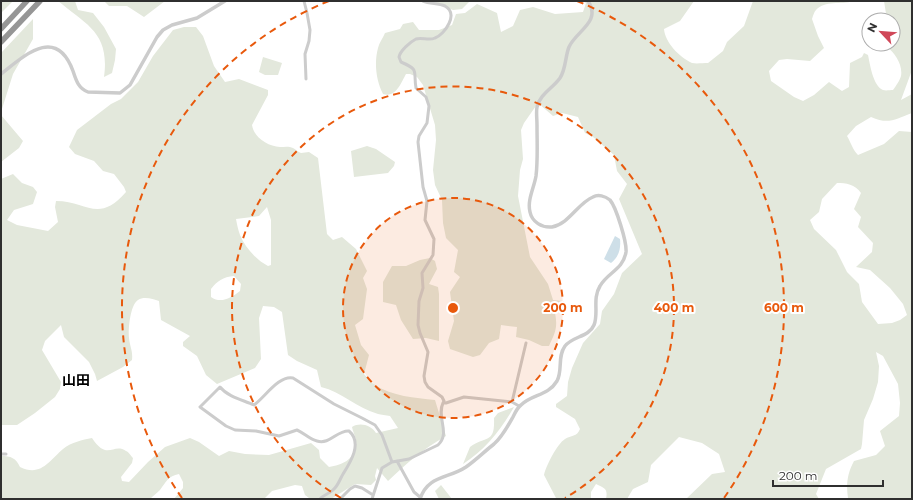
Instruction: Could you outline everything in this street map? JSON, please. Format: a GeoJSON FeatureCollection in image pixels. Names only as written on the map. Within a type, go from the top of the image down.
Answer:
{"type":"FeatureCollection","features":[{"type":"Feature","properties":{"kind":"highway"},"geometry":{"type":"LineString","coordinates":[[1,29],[27,1]]}},
{"type":"Feature","properties":{"kind":"highway"},"geometry":{"type":"LineString","coordinates":[[1,42],[40,1]]}},
{"type":"Feature","properties":{"kind":"street"},"geometry":{"type":"LineString","coordinates":[[1,74],[30,51],[47,47],[58,50],[66,56],[70,62],[79,86],[83,90],[88,92],[120,93],[130,85],[157,37],[163,30],[172,25],[197,18],[225,1]]}},
{"type":"Feature","properties":{"kind":"street"},"geometry":{"type":"LineString","coordinates":[[304,1],[310,30],[306,54],[306,79]]}},
{"type":"Feature","properties":{"kind":"street"},"geometry":{"type":"LineString","coordinates":[[340,499],[355,486],[362,488],[373,497],[382,468],[392,462],[409,459],[438,445],[442,442],[444,433],[440,412],[444,401],[442,397],[428,387],[425,382],[424,376],[428,352],[420,333],[418,315],[419,301],[423,288],[422,273],[430,260],[434,249],[433,237],[425,220],[427,201],[423,187],[418,142],[419,136],[427,123],[429,106],[427,99],[416,88],[414,70],[409,65],[401,62],[399,57],[402,51],[413,41],[419,39],[434,39],[441,34],[449,24],[450,14],[446,7],[424,1]]}},
{"type":"Feature","properties":{"kind":"street"},"geometry":{"type":"LineString","coordinates":[[397,461],[414,492],[420,498],[425,488],[431,483],[466,466],[496,442],[502,435],[519,406],[530,398],[545,393],[554,386],[559,375],[560,357],[562,352],[570,342],[586,334],[593,328],[595,323],[596,298],[599,288],[601,284],[620,266],[625,253],[625,239],[613,205],[604,196],[598,195],[592,197],[561,223],[551,227],[543,226],[536,222],[531,216],[529,207],[536,173],[537,107],[542,96],[553,87],[562,75],[566,64],[568,51],[572,42],[585,29],[591,19],[592,8],[588,1]]}},
{"type":"Feature","properties":{"kind":"street"},"geometry":{"type":"LineString","coordinates":[[512,402],[526,343]]}},
{"type":"Feature","properties":{"kind":"street"},"geometry":{"type":"LineString","coordinates":[[320,499],[333,490],[352,459],[354,438],[349,431],[343,431],[329,440],[320,442],[311,439],[297,430],[279,436],[256,431],[235,430],[226,426],[200,407],[220,387],[229,395],[254,405],[281,380],[288,377],[293,378],[334,404],[375,425],[382,435],[392,462]]}},
{"type":"Feature","properties":{"kind":"street"},"geometry":{"type":"LineString","coordinates":[[443,403],[464,397],[512,402],[519,406]]}},
{"type":"Feature","properties":{"kind":"street"},"geometry":{"type":"LineString","coordinates":[[1,454],[6,454]]}},
{"type":"Feature","properties":{"kind":"shaded area"},"geometry":{"type":"Polygon","coordinates":[[[1,1],[13,1],[1,13],[1,1]]]}},
{"type":"Feature","properties":{"kind":"shaded area"},"geometry":{"type":"Polygon","coordinates":[[[58,1],[75,1],[78,10],[93,13],[104,27],[116,49],[112,73],[104,77],[105,62],[103,50],[100,40],[94,32],[87,24],[58,1]]]}},
{"type":"Feature","properties":{"kind":"shaded area"},"geometry":{"type":"Polygon","coordinates":[[[165,1],[144,17],[127,6],[109,6],[105,2],[165,1]]]}},
{"type":"Feature","properties":{"kind":"shaded area"},"geometry":{"type":"Polygon","coordinates":[[[431,1],[470,1],[462,9],[453,10],[431,1]]]}},
{"type":"Feature","properties":{"kind":"shaded area"},"geometry":{"type":"Polygon","coordinates":[[[582,1],[694,1],[680,21],[664,29],[665,34],[670,44],[682,57],[692,63],[708,63],[723,51],[727,42],[744,26],[753,1],[853,1],[824,5],[815,11],[812,19],[824,48],[810,61],[787,59],[779,60],[769,71],[771,81],[794,97],[803,101],[814,95],[829,82],[842,91],[849,87],[850,63],[862,57],[864,53],[868,55],[874,80],[880,88],[883,90],[893,90],[901,76],[900,64],[892,52],[901,52],[901,12],[886,12],[884,1],[912,1],[912,70],[901,100],[912,94],[912,113],[887,121],[871,117],[856,126],[847,136],[853,149],[858,155],[884,144],[899,131],[912,132],[912,499],[848,498],[848,480],[854,461],[876,455],[885,446],[880,431],[899,416],[900,403],[898,384],[883,356],[876,352],[879,366],[878,382],[864,420],[861,449],[826,469],[816,494],[819,499],[686,499],[712,474],[725,472],[719,454],[702,443],[679,437],[651,465],[648,482],[633,489],[627,499],[606,499],[607,493],[605,489],[596,484],[591,492],[591,499],[555,499],[556,498],[544,475],[545,471],[549,461],[559,445],[565,439],[574,436],[580,429],[575,419],[556,407],[556,404],[567,396],[568,382],[572,368],[583,343],[600,324],[602,311],[614,294],[622,273],[642,254],[619,199],[627,184],[617,171],[614,155],[593,137],[585,133],[578,117],[562,113],[553,116],[538,103],[521,130],[523,159],[520,170],[518,196],[530,257],[548,284],[553,300],[563,301],[555,313],[556,327],[554,334],[549,346],[542,346],[529,340],[516,337],[517,327],[501,325],[499,339],[489,343],[480,355],[473,357],[450,349],[448,341],[454,321],[450,292],[460,277],[454,272],[458,250],[446,238],[443,223],[442,200],[435,185],[433,170],[436,140],[435,125],[423,85],[417,77],[406,74],[395,92],[388,95],[383,94],[376,71],[376,60],[379,44],[385,33],[400,29],[403,24],[413,22],[419,30],[439,30],[452,25],[456,14],[465,13],[477,4],[497,13],[501,32],[513,26],[520,10],[533,7],[555,14],[583,12],[586,3],[582,1]],[[837,183],[822,199],[819,212],[810,220],[814,229],[836,250],[847,272],[859,284],[862,302],[878,324],[892,323],[907,315],[903,304],[890,288],[870,270],[856,267],[872,252],[873,243],[858,227],[861,217],[854,209],[861,193],[853,186],[837,183]]]}},
{"type":"Feature","properties":{"kind":"shaded area"},"geometry":{"type":"Polygon","coordinates":[[[33,19],[33,39],[13,74],[1,112],[1,53],[33,19]]]}},
{"type":"Feature","properties":{"kind":"shaded area"},"geometry":{"type":"Polygon","coordinates":[[[184,27],[196,27],[203,36],[214,66],[225,82],[239,79],[268,90],[268,95],[252,125],[253,130],[262,140],[275,146],[291,147],[301,153],[309,152],[318,158],[327,234],[333,240],[342,237],[356,249],[367,271],[363,278],[367,289],[363,319],[355,325],[361,345],[369,355],[364,374],[373,384],[389,392],[404,396],[435,400],[446,436],[430,446],[388,481],[377,468],[375,476],[376,480],[371,485],[355,484],[331,499],[309,498],[305,495],[302,486],[295,485],[272,491],[264,499],[174,499],[183,488],[183,482],[179,474],[170,478],[150,499],[1,499],[1,456],[13,458],[17,461],[20,467],[27,470],[34,470],[39,469],[49,463],[63,449],[70,445],[92,438],[102,449],[121,449],[130,454],[133,458],[132,463],[121,477],[122,481],[129,482],[165,447],[190,438],[199,442],[219,456],[229,451],[245,454],[269,455],[311,443],[319,450],[320,458],[329,467],[347,461],[353,454],[356,443],[352,427],[355,425],[368,426],[376,433],[398,428],[390,416],[370,411],[336,392],[321,387],[317,370],[288,355],[282,312],[274,307],[263,306],[259,318],[261,359],[255,368],[217,384],[206,375],[197,356],[183,346],[183,342],[190,336],[161,320],[159,301],[146,298],[138,300],[131,312],[129,341],[132,360],[123,367],[97,381],[89,362],[64,337],[61,325],[45,341],[42,350],[61,382],[60,389],[55,397],[17,425],[1,425],[1,179],[13,174],[22,183],[33,187],[37,192],[33,204],[14,210],[7,220],[17,225],[48,231],[58,222],[55,207],[56,201],[100,209],[108,207],[116,202],[126,192],[114,174],[103,171],[94,161],[75,154],[69,147],[77,130],[111,104],[121,99],[138,82],[153,56],[173,30],[184,27]],[[267,207],[259,216],[236,219],[242,240],[255,257],[268,266],[271,265],[271,220],[267,207]],[[234,276],[223,278],[216,284],[211,289],[211,297],[222,300],[230,298],[240,291],[241,284],[234,276]]]}},
{"type":"Feature","properties":{"kind":"shaded area"},"geometry":{"type":"Polygon","coordinates":[[[263,57],[282,63],[278,75],[265,75],[259,72],[263,57]]]}},
{"type":"Feature","properties":{"kind":"shaded area"},"geometry":{"type":"Polygon","coordinates":[[[1,115],[23,141],[19,148],[1,162],[1,115]]]}},
{"type":"Feature","properties":{"kind":"shaded area"},"geometry":{"type":"Polygon","coordinates":[[[367,146],[376,149],[395,162],[394,166],[388,173],[354,177],[351,151],[367,146]]]}},
{"type":"Feature","properties":{"kind":"shaded area"},"geometry":{"type":"Polygon","coordinates":[[[615,236],[620,239],[620,249],[618,255],[611,263],[604,259],[615,236]]]}},
{"type":"Feature","properties":{"kind":"shaded area"},"geometry":{"type":"Polygon","coordinates":[[[430,258],[435,261],[437,269],[429,284],[438,287],[439,341],[426,338],[413,339],[401,320],[396,305],[383,302],[383,282],[392,266],[406,266],[420,260],[430,258]]]}},
{"type":"Feature","properties":{"kind":"shaded area"},"geometry":{"type":"Polygon","coordinates":[[[514,407],[504,424],[486,445],[463,464],[470,447],[489,438],[493,432],[494,418],[498,413],[514,407]]]}},
{"type":"Feature","properties":{"kind":"shaded area"},"geometry":{"type":"Polygon","coordinates":[[[441,485],[452,499],[439,499],[435,491],[441,485]]]}},
{"type":"Feature","properties":{"kind":"district","name":"山田"},"geometry":{"type":"Point","coordinates":[76,380]}}]}
